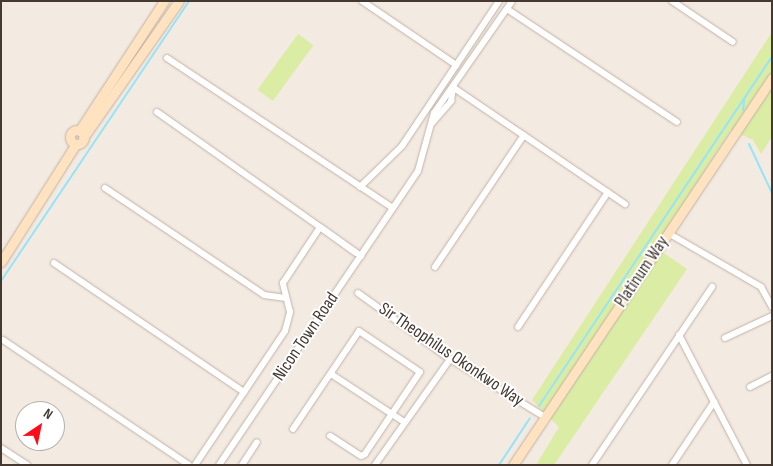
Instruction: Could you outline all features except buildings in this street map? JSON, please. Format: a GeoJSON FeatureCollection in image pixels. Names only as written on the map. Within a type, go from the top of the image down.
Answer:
{"type":"FeatureCollection","features":[{"type":"Feature","properties":{"kind":"street"},"geometry":{"type":"LineString","coordinates":[[1,262],[164,1]]}},
{"type":"Feature","properties":{"kind":"street"},"geometry":{"type":"LineString","coordinates":[[79,137],[179,1]]}},
{"type":"Feature","properties":{"kind":"street"},"geometry":{"type":"LineString","coordinates":[[362,1],[456,65]]}},
{"type":"Feature","properties":{"kind":"street"},"geometry":{"type":"LineString","coordinates":[[360,187],[402,146],[499,1]]}},
{"type":"Feature","properties":{"kind":"street","name":"Nicon Town Road"},"geometry":{"type":"LineString","coordinates":[[219,465],[418,171],[434,113],[454,88],[512,1]]}},
{"type":"Feature","properties":{"kind":"street"},"geometry":{"type":"LineString","coordinates":[[672,1],[733,42]]}},
{"type":"Feature","properties":{"kind":"street"},"geometry":{"type":"LineString","coordinates":[[507,9],[677,122]]}},
{"type":"Feature","properties":{"kind":"street"},"geometry":{"type":"LineString","coordinates":[[167,58],[393,208]]}},
{"type":"Feature","properties":{"kind":"street","name":"Platinum Way"},"geometry":{"type":"LineString","coordinates":[[513,465],[772,78]]}},
{"type":"Feature","properties":{"kind":"street"},"geometry":{"type":"LineString","coordinates":[[454,88],[625,204]]}},
{"type":"Feature","properties":{"kind":"street"},"geometry":{"type":"LineString","coordinates":[[157,112],[320,227],[324,234],[362,256]]}},
{"type":"Feature","properties":{"kind":"street"},"geometry":{"type":"LineString","coordinates":[[435,267],[524,135]]}},
{"type":"Feature","properties":{"kind":"street"},"geometry":{"type":"LineString","coordinates":[[105,188],[264,295],[286,298]]}},
{"type":"Feature","properties":{"kind":"street"},"geometry":{"type":"LineString","coordinates":[[518,327],[608,192]]}},
{"type":"Feature","properties":{"kind":"street"},"geometry":{"type":"LineString","coordinates":[[195,465],[285,331],[289,319],[285,277],[320,227]]}},
{"type":"Feature","properties":{"kind":"street"},"geometry":{"type":"LineString","coordinates":[[668,233],[761,287],[772,307]]}},
{"type":"Feature","properties":{"kind":"street"},"geometry":{"type":"LineString","coordinates":[[54,263],[244,392]]}},
{"type":"Feature","properties":{"kind":"street"},"geometry":{"type":"LineString","coordinates":[[592,465],[712,287]]}},
{"type":"Feature","properties":{"kind":"street","name":"Sir Theophilus Okonkwo Way"},"geometry":{"type":"LineString","coordinates":[[358,293],[450,358],[545,417]]}},
{"type":"Feature","properties":{"kind":"street"},"geometry":{"type":"LineString","coordinates":[[725,338],[772,316]]}},
{"type":"Feature","properties":{"kind":"street"},"geometry":{"type":"LineString","coordinates":[[293,429],[360,331],[420,372],[392,416],[361,456],[330,436]]}},
{"type":"Feature","properties":{"kind":"street"},"geometry":{"type":"LineString","coordinates":[[680,335],[747,465]]}},
{"type":"Feature","properties":{"kind":"street"},"geometry":{"type":"LineString","coordinates":[[3,340],[189,465]]}},
{"type":"Feature","properties":{"kind":"street"},"geometry":{"type":"LineString","coordinates":[[376,465],[450,358]]}},
{"type":"Feature","properties":{"kind":"street"},"geometry":{"type":"LineString","coordinates":[[331,374],[392,416],[404,422]]}},
{"type":"Feature","properties":{"kind":"street"},"geometry":{"type":"LineString","coordinates":[[750,387],[772,376]]}},
{"type":"Feature","properties":{"kind":"street"},"geometry":{"type":"LineString","coordinates":[[672,465],[714,402]]}},
{"type":"Feature","properties":{"kind":"street"},"geometry":{"type":"LineString","coordinates":[[242,465],[257,442]]}},
{"type":"Feature","properties":{"kind":"street"},"geometry":{"type":"LineString","coordinates":[[1,448],[27,465]]}},
{"type":"Feature","properties":{"kind":"green space"},"geometry":{"type":"Polygon","coordinates":[[[772,32],[772,137],[761,154],[753,140],[731,130],[655,247],[687,269],[554,465],[536,465],[559,427],[532,400],[772,32]]]}},
{"type":"Feature","properties":{"kind":"green space"},"geometry":{"type":"Polygon","coordinates":[[[298,34],[313,45],[273,101],[257,90],[298,34]]]}},
{"type":"Feature","properties":{"kind":"waterway"},"geometry":{"type":"LineString","coordinates":[[1,281],[189,1]]}},
{"type":"Feature","properties":{"kind":"waterway"},"geometry":{"type":"LineString","coordinates":[[539,406],[772,57]]}},
{"type":"Feature","properties":{"kind":"waterway"},"geometry":{"type":"LineString","coordinates":[[743,110],[744,100]]}},
{"type":"Feature","properties":{"kind":"waterway"},"geometry":{"type":"LineString","coordinates":[[749,144],[772,193]]}},
{"type":"Feature","properties":{"kind":"waterway"},"geometry":{"type":"LineString","coordinates":[[499,465],[530,418]]}}]}
